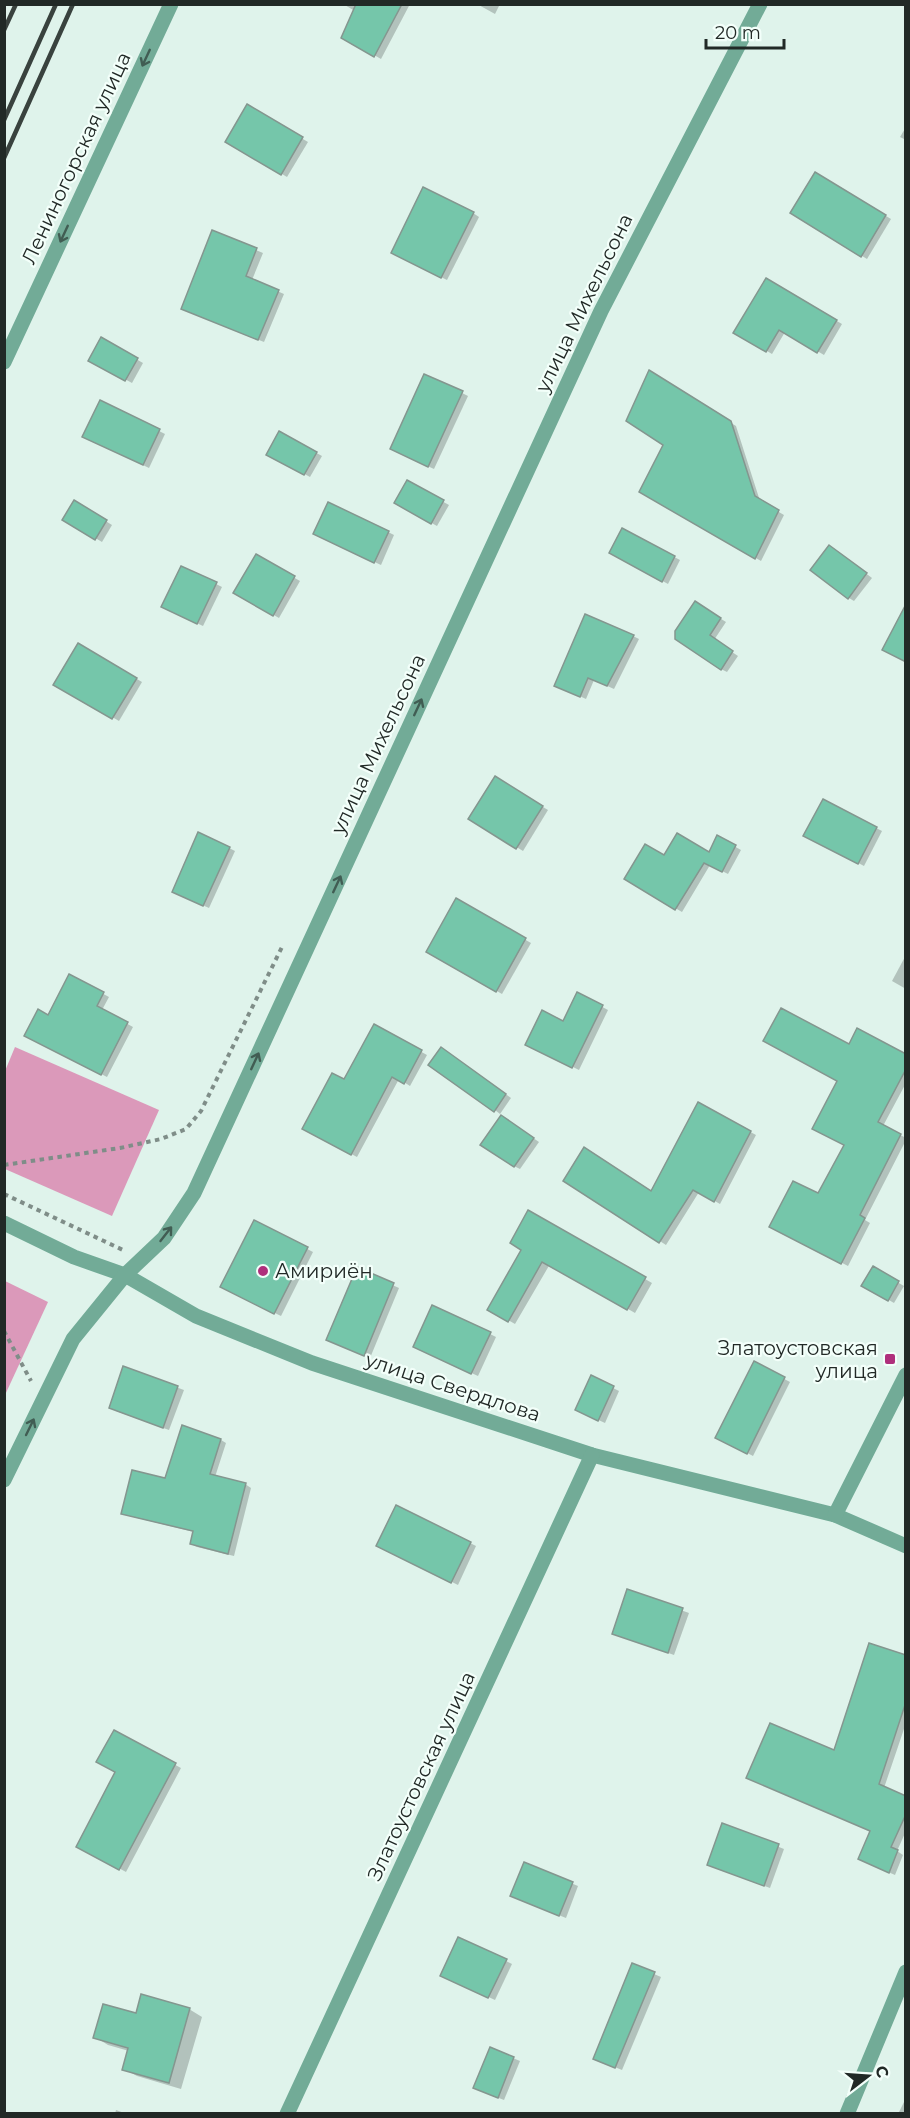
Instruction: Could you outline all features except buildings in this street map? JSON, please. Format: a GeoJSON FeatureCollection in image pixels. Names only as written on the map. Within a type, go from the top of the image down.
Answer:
{"type":"FeatureCollection","features":[{"type":"Feature","properties":{"kind":"street","name":"Лениногорская улица"},"geometry":{"type":"LineString","coordinates":[[4,362],[171,4]]}},
{"type":"Feature","properties":{"kind":"street","name":"улица Михельсона"},"geometry":{"type":"LineString","coordinates":[[4,1480],[73,1339],[125,1275],[164,1238],[194,1193],[601,311],[760,4]]}},
{"type":"Feature","properties":{"kind":"street","name":"улица Свердлова"},"geometry":{"type":"LineString","coordinates":[[4,1223],[74,1257],[125,1275],[196,1316],[312,1363],[592,1455],[835,1515],[906,1546]]}},
{"type":"Feature","properties":{"kind":"street"},"geometry":{"type":"LineString","coordinates":[[835,1515],[906,1375]]}},
{"type":"Feature","properties":{"kind":"street","name":"Златоустовская улица"},"geometry":{"type":"LineString","coordinates":[[286,2114],[592,1455]]}},
{"type":"Feature","properties":{"kind":"street"},"geometry":{"type":"LineString","coordinates":[[847,2114],[906,1972]]}},
{"type":"Feature","properties":{"kind":"path"},"geometry":{"type":"LineString","coordinates":[[4,1194],[114,1246]]}},
{"type":"Feature","properties":{"kind":"path"},"geometry":{"type":"LineString","coordinates":[[4,1331],[35,1390]]}},
{"type":"Feature","properties":{"kind":"shaded area"},"geometry":{"type":"Polygon","coordinates":[[[15,1047],[159,1110],[112,1216],[5,1169],[5,1071],[15,1047]]]}},
{"type":"Feature","properties":{"kind":"shaded area"},"geometry":{"type":"Polygon","coordinates":[[[5,1281],[48,1302],[5,1395],[5,1281]]]}},
{"type":"Feature","properties":{"kind":"railway"},"geometry":{"type":"LineString","coordinates":[[4,30],[16,4]]}},
{"type":"Feature","properties":{"kind":"railway"},"geometry":{"type":"LineString","coordinates":[[4,120],[56,4]]}},
{"type":"Feature","properties":{"kind":"railway"},"geometry":{"type":"LineString","coordinates":[[4,158],[73,4]]}},
{"type":"Feature","properties":{"kind":"place","name":"Амириён"},"geometry":{"type":"Point","coordinates":[263,1271]}},
{"type":"Feature","properties":{"kind":"place","name":"Златоустовская улица"},"geometry":{"type":"Point","coordinates":[890,1359]}}]}
